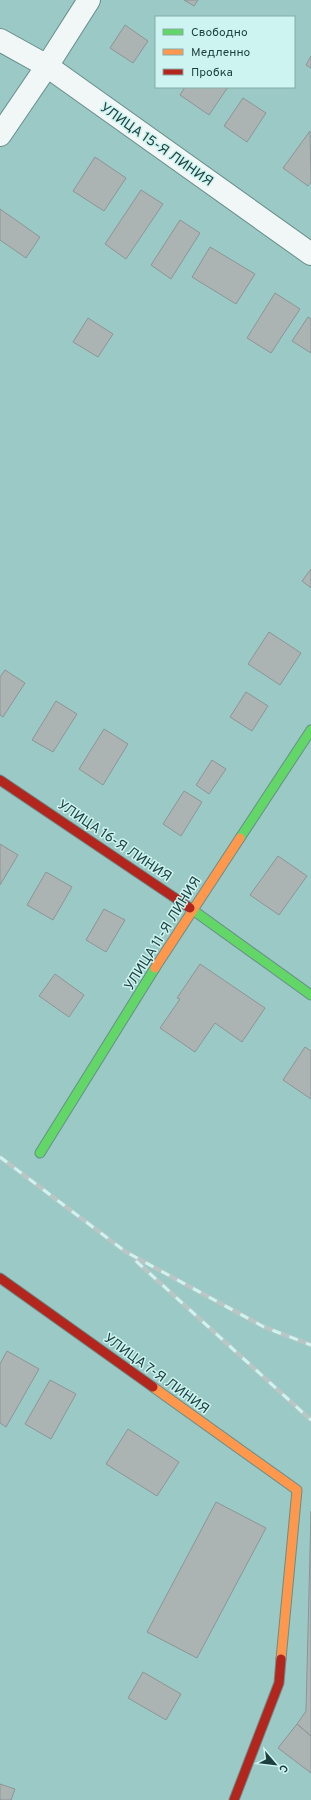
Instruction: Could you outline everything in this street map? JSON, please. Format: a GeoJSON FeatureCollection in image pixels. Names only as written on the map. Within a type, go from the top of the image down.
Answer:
{"type":"FeatureCollection","features":[{"type":"Feature","properties":{"kind":"street"},"geometry":{"type":"LineString","coordinates":[[0,135],[47,66],[89,0]]}},
{"type":"Feature","properties":{"kind":"street","name":"УЛИЦА 15-Я ЛИНИЯ"},"geometry":{"type":"LineString","coordinates":[[0,40],[47,66],[311,254]]}},
{"type":"Feature","properties":{"kind":"street","name":"УЛИЦА 11-Я ЛИНИЯ"},"geometry":{"type":"LineString","coordinates":[[40,1153],[192,910],[311,730]]}},
{"type":"Feature","properties":{"kind":"street","name":"УЛИЦА 16-Я ЛИНИЯ"},"geometry":{"type":"LineString","coordinates":[[0,780],[72,827],[192,910],[311,996]]}},
{"type":"Feature","properties":{"kind":"street","name":"УЛИЦА 7-Я ЛИНИЯ"},"geometry":{"type":"LineString","coordinates":[[0,1278],[297,1490],[279,1683],[234,1800]]}},
{"type":"Feature","properties":{"kind":"building"},"geometry":{"type":"Polygon","coordinates":[[[184,0],[198,0],[194,6],[184,0]]]}},
{"type":"Feature","properties":{"kind":"building"},"geometry":{"type":"Polygon","coordinates":[[[125,25],[148,41],[133,63],[110,48],[125,25]]]}},
{"type":"Feature","properties":{"kind":"building"},"geometry":{"type":"Polygon","coordinates":[[[311,56],[311,68],[306,65],[311,56]]]}},
{"type":"Feature","properties":{"kind":"building"},"geometry":{"type":"Polygon","coordinates":[[[184,88],[227,88],[209,115],[180,95],[184,88]]]}},
{"type":"Feature","properties":{"kind":"building"},"geometry":{"type":"Polygon","coordinates":[[[243,98],[266,113],[247,142],[224,126],[243,98]]]}},
{"type":"Feature","properties":{"kind":"building"},"geometry":{"type":"Polygon","coordinates":[[[310,131],[311,182],[308,186],[283,168],[310,131]]]}},
{"type":"Feature","properties":{"kind":"building"},"geometry":{"type":"Polygon","coordinates":[[[95,157],[126,178],[104,211],[73,191],[95,157]]]}},
{"type":"Feature","properties":{"kind":"building"},"geometry":{"type":"Polygon","coordinates":[[[141,190],[163,204],[126,259],[105,244],[141,190]]]}},
{"type":"Feature","properties":{"kind":"building"},"geometry":{"type":"Polygon","coordinates":[[[0,209],[40,237],[26,258],[0,240],[0,209]]]}},
{"type":"Feature","properties":{"kind":"building"},"geometry":{"type":"Polygon","coordinates":[[[180,220],[200,233],[171,279],[151,265],[180,220]]]}},
{"type":"Feature","properties":{"kind":"building"},"geometry":{"type":"Polygon","coordinates":[[[210,247],[255,274],[236,304],[192,277],[210,247]]]}},
{"type":"Feature","properties":{"kind":"building"},"geometry":{"type":"Polygon","coordinates":[[[275,293],[300,309],[271,353],[247,338],[275,293]]]}},
{"type":"Feature","properties":{"kind":"building"},"geometry":{"type":"Polygon","coordinates":[[[308,317],[311,319],[311,353],[292,341],[308,317]]]}},
{"type":"Feature","properties":{"kind":"building"},"geometry":{"type":"Polygon","coordinates":[[[88,318],[113,334],[98,357],[73,342],[88,318]]]}},
{"type":"Feature","properties":{"kind":"building"},"geometry":{"type":"Polygon","coordinates":[[[311,569],[311,588],[302,581],[311,569]]]}},
{"type":"Feature","properties":{"kind":"building"},"geometry":{"type":"Polygon","coordinates":[[[269,632],[301,653],[280,685],[248,664],[269,632]]]}},
{"type":"Feature","properties":{"kind":"building"},"geometry":{"type":"Polygon","coordinates":[[[5,670],[25,683],[3,717],[0,715],[0,677],[5,670]]]}},
{"type":"Feature","properties":{"kind":"building"},"geometry":{"type":"Polygon","coordinates":[[[246,692],[268,706],[252,731],[230,717],[246,692]]]}},
{"type":"Feature","properties":{"kind":"building"},"geometry":{"type":"Polygon","coordinates":[[[56,701],[77,714],[53,752],[32,740],[56,701]]]}},
{"type":"Feature","properties":{"kind":"building"},"geometry":{"type":"Polygon","coordinates":[[[104,729],[128,744],[103,785],[79,769],[104,729]]]}},
{"type":"Feature","properties":{"kind":"building"},"geometry":{"type":"Polygon","coordinates":[[[212,760],[226,769],[209,794],[196,785],[212,760]]]}},
{"type":"Feature","properties":{"kind":"building"},"geometry":{"type":"Polygon","coordinates":[[[184,791],[202,802],[181,836],[163,824],[184,791]]]}},
{"type":"Feature","properties":{"kind":"building"},"geometry":{"type":"Polygon","coordinates":[[[0,844],[18,855],[0,885],[0,844]]]}},
{"type":"Feature","properties":{"kind":"building"},"geometry":{"type":"Polygon","coordinates":[[[278,856],[307,876],[279,915],[250,895],[278,856]]]}},
{"type":"Feature","properties":{"kind":"building"},"geometry":{"type":"Polygon","coordinates":[[[46,872],[72,887],[53,920],[27,905],[46,872]]]}},
{"type":"Feature","properties":{"kind":"building"},"geometry":{"type":"Polygon","coordinates":[[[104,909],[125,920],[106,952],[86,940],[104,909]]]}},
{"type":"Feature","properties":{"kind":"building"},"geometry":{"type":"Polygon","coordinates":[[[200,964],[265,1008],[242,1042],[215,1023],[195,1052],[160,1028],[180,999],[177,998],[200,964]]]}},
{"type":"Feature","properties":{"kind":"building"},"geometry":{"type":"Polygon","coordinates":[[[55,974],[84,995],[69,1017],[39,996],[55,974]]]}},
{"type":"Feature","properties":{"kind":"building"},"geometry":{"type":"Polygon","coordinates":[[[305,1047],[311,1051],[311,1099],[283,1080],[305,1047]]]}},
{"type":"Feature","properties":{"kind":"building"},"geometry":{"type":"Polygon","coordinates":[[[7,1351],[39,1369],[6,1427],[0,1423],[0,1364],[7,1351]]]}},
{"type":"Feature","properties":{"kind":"building"},"geometry":{"type":"Polygon","coordinates":[[[50,1380],[76,1394],[51,1439],[25,1424],[50,1380]]]}},
{"type":"Feature","properties":{"kind":"building"},"geometry":{"type":"Polygon","coordinates":[[[128,1429],[179,1462],[157,1496],[106,1464],[128,1429]]]}},
{"type":"Feature","properties":{"kind":"building"},"geometry":{"type":"Polygon","coordinates":[[[216,1502],[266,1528],[197,1658],[147,1632],[216,1502]]]}},
{"type":"Feature","properties":{"kind":"building"},"geometry":{"type":"Polygon","coordinates":[[[311,1511],[311,1736],[297,1724],[306,1711],[311,1511]]]}},
{"type":"Feature","properties":{"kind":"building"},"geometry":{"type":"Polygon","coordinates":[[[143,1672],[181,1694],[166,1720],[128,1698],[143,1672]]]}},
{"type":"Feature","properties":{"kind":"building"},"geometry":{"type":"Polygon","coordinates":[[[297,1724],[311,1736],[311,1773],[278,1748],[297,1724]]]}},
{"type":"Feature","properties":{"kind":"building"},"geometry":{"type":"Polygon","coordinates":[[[0,1784],[15,1789],[11,1800],[0,1800],[0,1784]]]}},
{"type":"Feature","properties":{"kind":"railway"},"geometry":{"type":"LineString","coordinates":[[0,1157],[126,1252],[264,1327],[311,1345]]}},
{"type":"Feature","properties":{"kind":"railway"},"geometry":{"type":"LineString","coordinates":[[136,1261],[311,1420]]}},
{"type":"Feature","properties":{"kind":"traffic: fast"},"geometry":{"type":"LineString","coordinates":[[240,838],[311,730]]}},
{"type":"Feature","properties":{"kind":"traffic: fast"},"geometry":{"type":"LineString","coordinates":[[190,908],[311,995]]}},
{"type":"Feature","properties":{"kind":"traffic: fast"},"geometry":{"type":"LineString","coordinates":[[40,1153],[155,968]]}},
{"type":"Feature","properties":{"kind":"traffic: slow"},"geometry":{"type":"LineString","coordinates":[[155,968],[240,838]]}},
{"type":"Feature","properties":{"kind":"traffic: slow"},"geometry":{"type":"LineString","coordinates":[[153,1387],[297,1490],[281,1659]]}},
{"type":"Feature","properties":{"kind":"traffic: jam"},"geometry":{"type":"LineString","coordinates":[[0,780],[190,908]]}},
{"type":"Feature","properties":{"kind":"traffic: jam"},"geometry":{"type":"LineString","coordinates":[[0,1278],[153,1387]]}},
{"type":"Feature","properties":{"kind":"traffic: jam"},"geometry":{"type":"LineString","coordinates":[[234,1800],[279,1683],[281,1659]]}}]}
